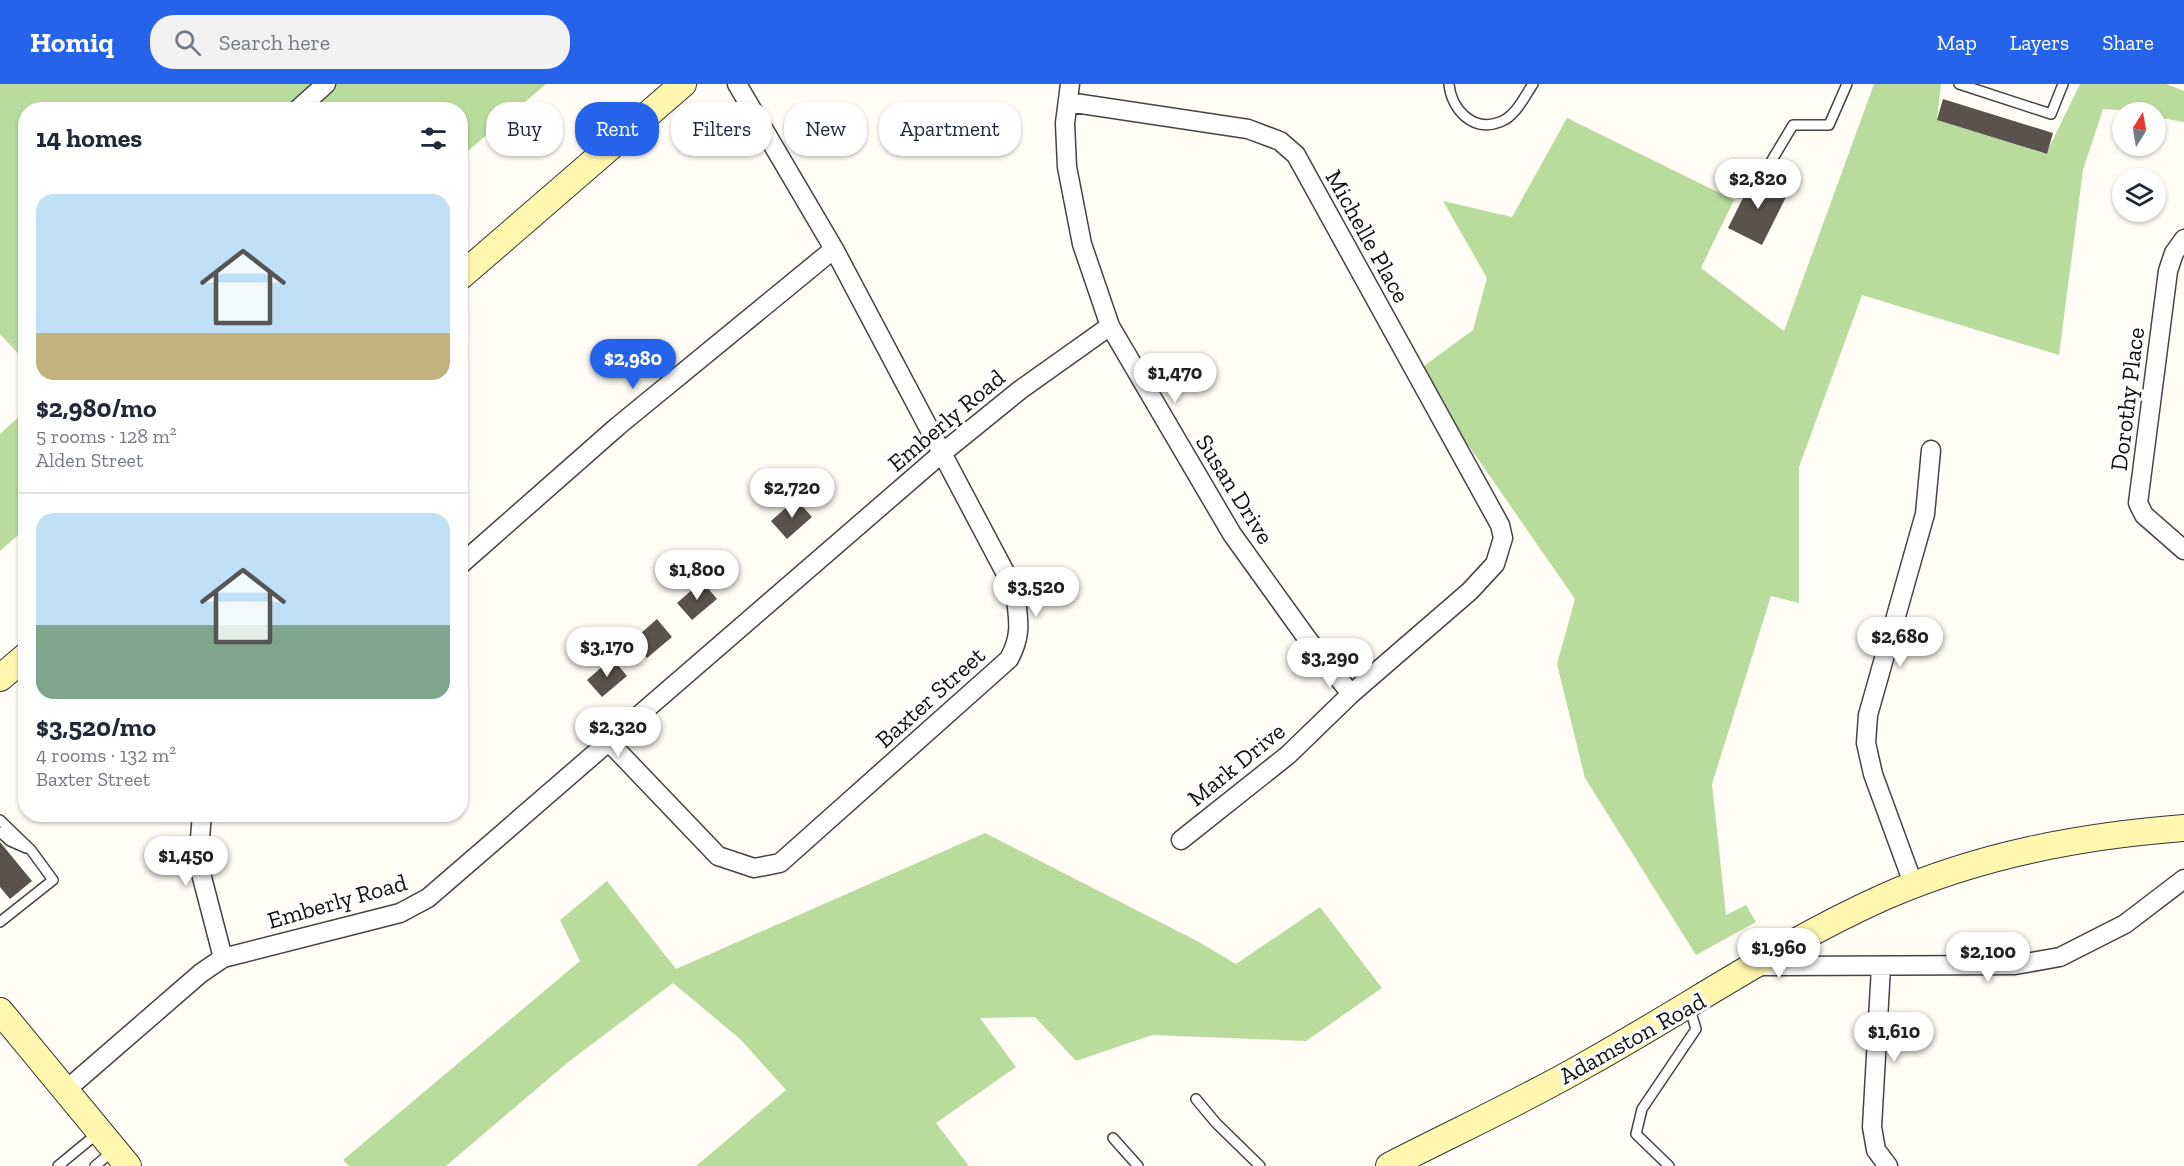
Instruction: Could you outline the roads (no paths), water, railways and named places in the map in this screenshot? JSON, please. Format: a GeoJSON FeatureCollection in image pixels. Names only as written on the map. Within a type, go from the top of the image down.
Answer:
{"type":"FeatureCollection","features":[{"type":"Feature","properties":{"kind":"street"},"geometry":{"type":"LineString","coordinates":[[306,102],[326,84]]}},
{"type":"Feature","properties":{"kind":"street"},"geometry":{"type":"LineString","coordinates":[[468,270],[683,84]]}},
{"type":"Feature","properties":{"kind":"street","name":"Baxter Street"},"geometry":{"type":"LineString","coordinates":[[609,742],[718,856],[754,868],[780,863],[1009,659],[1020,631],[1015,591],[834,249],[737,84]]}},
{"type":"Feature","properties":{"kind":"street","name":"Susan Drive"},"geometry":{"type":"LineString","coordinates":[[1069,93],[1065,123],[1066,167],[1082,244],[1110,326],[1232,534],[1305,638],[1351,694]]}},
{"type":"Feature","properties":{"kind":"street","name":"Michelle Place"},"geometry":{"type":"LineString","coordinates":[[1069,93],[1248,129],[1280,141],[1296,155],[1500,525],[1503,538],[1499,550]]}},
{"type":"Feature","properties":{"kind":"street","name":"Dorothy Place"},"geometry":{"type":"LineString","coordinates":[[2184,239],[2174,253],[2168,271],[2138,502],[2145,515],[2184,550]]}},
{"type":"Feature","properties":{"kind":"street"},"geometry":{"type":"LineString","coordinates":[[468,558],[618,426],[834,249]]}},
{"type":"Feature","properties":{"kind":"street","name":"Emberly Road"},"geometry":{"type":"LineString","coordinates":[[66,1089],[201,973],[223,958],[400,913],[428,898],[941,454],[1020,390],[1110,326]]}},
{"type":"Feature","properties":{"kind":"street"},"geometry":{"type":"LineString","coordinates":[[1914,886],[1873,774],[1866,743],[1868,715],[1925,514],[1931,450]]}},
{"type":"Feature","properties":{"kind":"street","name":"Mark Drive"},"geometry":{"type":"LineString","coordinates":[[1181,840],[1288,755],[1351,694],[1470,591],[1495,564],[1499,550]]}},
{"type":"Feature","properties":{"kind":"street"},"geometry":{"type":"LineString","coordinates":[[0,678],[18,663]]}},
{"type":"Feature","properties":{"kind":"street"},"geometry":{"type":"LineString","coordinates":[[201,822],[198,862],[223,958]]}},
{"type":"Feature","properties":{"kind":"street","name":"Adamston Road"},"geometry":{"type":"LineString","coordinates":[[1389,1166],[1585,1065],[1834,921],[1914,886],[2025,850],[2109,834],[2184,828]]}},
{"type":"Feature","properties":{"kind":"street"},"geometry":{"type":"LineString","coordinates":[[1757,966],[2015,965],[2060,957],[2125,924],[2184,879]]}},
{"type":"Feature","properties":{"kind":"street"},"geometry":{"type":"LineString","coordinates":[[1881,967],[1872,1127],[1876,1150],[1888,1166]]}},
{"type":"Feature","properties":{"kind":"street"},"geometry":{"type":"LineString","coordinates":[[1,1014],[114,1149]]}},
{"type":"Feature","properties":{"kind":"lane"},"geometry":{"type":"LineString","coordinates":[[1449,84],[1450,100],[1460,114],[1485,123],[1499,122],[1514,112],[1533,84]]}},
{"type":"Feature","properties":{"kind":"lane"},"geometry":{"type":"LineString","coordinates":[[1772,160],[1792,124],[1829,125],[1847,84]]}},
{"type":"Feature","properties":{"kind":"lane"},"geometry":{"type":"LineString","coordinates":[[1959,84],[2051,114],[2063,84]]}},
{"type":"Feature","properties":{"kind":"lane"},"geometry":{"type":"LineString","coordinates":[[0,820],[31,850],[53,879],[0,922]]}},
{"type":"Feature","properties":{"kind":"lane"},"geometry":{"type":"LineString","coordinates":[[0,832],[10,841],[31,850]]}},
{"type":"Feature","properties":{"kind":"lane"},"geometry":{"type":"LineString","coordinates":[[1669,1166],[1636,1134],[1642,1109],[1696,1029],[1689,1006]]}},
{"type":"Feature","properties":{"kind":"lane"},"geometry":{"type":"LineString","coordinates":[[1196,1098],[1216,1124],[1260,1166]]}},
{"type":"Feature","properties":{"kind":"lane"},"geometry":{"type":"LineString","coordinates":[[1113,1138],[1138,1166]]}},
{"type":"Feature","properties":{"kind":"lane"},"geometry":{"type":"LineString","coordinates":[[57,1166],[114,1149]]}},
{"type":"Feature","properties":{"kind":"lane"},"geometry":{"type":"LineString","coordinates":[[95,1166],[114,1149]]}}]}
